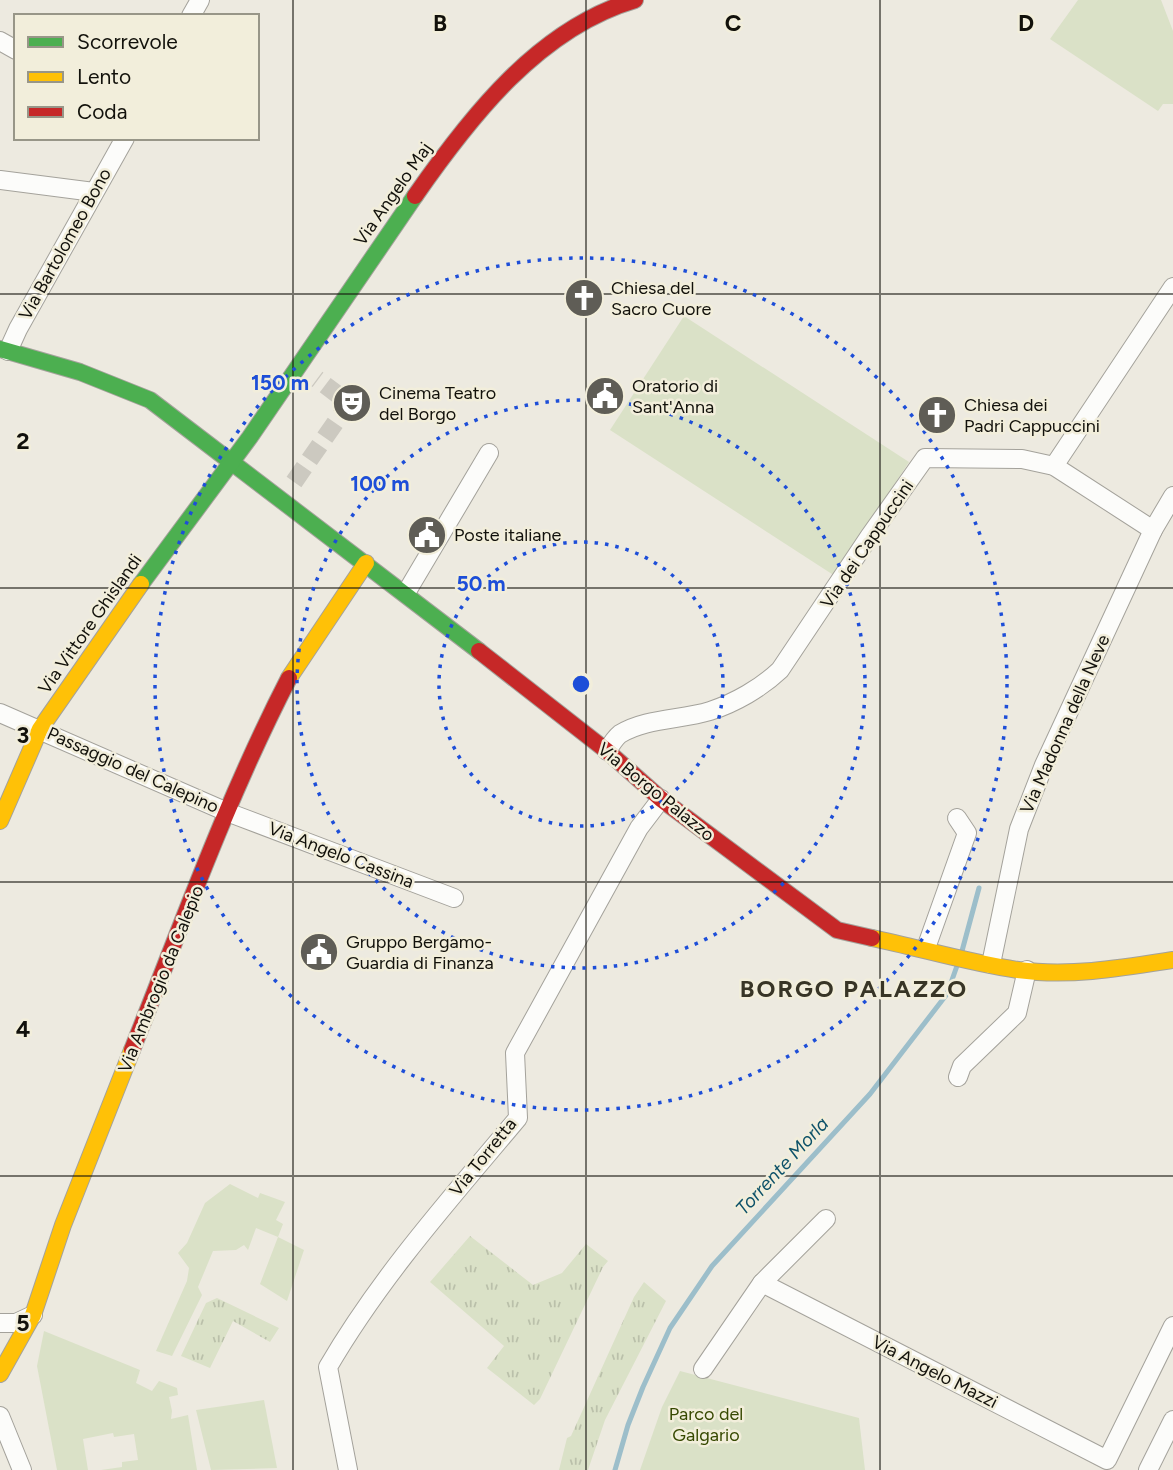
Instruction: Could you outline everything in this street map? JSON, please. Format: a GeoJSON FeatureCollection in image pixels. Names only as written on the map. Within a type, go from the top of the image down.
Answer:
{"type":"FeatureCollection","features":[{"type":"Feature","properties":{"kind":"street","name":"Via Angelo Maj"},"geometry":{"type":"LineString","coordinates":[[232,462],[442,158],[501,86],[561,36],[608,4],[635,0]]}},
{"type":"Feature","properties":{"kind":"street","name":"Via Bartolomeo Bono"},"geometry":{"type":"LineString","coordinates":[[4,350],[124,140]]}},
{"type":"Feature","properties":{"kind":"street"},"geometry":{"type":"LineString","coordinates":[[0,180],[94,192]]}},
{"type":"Feature","properties":{"kind":"street"},"geometry":{"type":"LineString","coordinates":[[1054,466],[1173,287]]}},
{"type":"Feature","properties":{"kind":"street","name":"Via Borgo Palazzo"},"geometry":{"type":"LineString","coordinates":[[4,350],[80,372],[150,400],[406,593],[607,751],[661,799],[837,930],[1027,970],[1108,970],[1173,960]]}},
{"type":"Feature","properties":{"kind":"street"},"geometry":{"type":"LineString","coordinates":[[406,593],[489,453]]}},
{"type":"Feature","properties":{"kind":"street","name":"Via dei Cappuccini"},"geometry":{"type":"LineString","coordinates":[[607,751],[618,735],[650,723],[710,711],[768,682],[780,670],[925,458],[1022,459],[1054,466],[1153,530]]}},
{"type":"Feature","properties":{"kind":"street","name":"Via Vittore Ghislandi"},"geometry":{"type":"LineString","coordinates":[[0,821],[40,729],[166,549],[232,462]]}},
{"type":"Feature","properties":{"kind":"street","name":"Via Madonna della Neve"},"geometry":{"type":"LineString","coordinates":[[987,963],[1019,829],[1044,765],[1153,530],[1173,496]]}},
{"type":"Feature","properties":{"kind":"street","name":"Via Ambrogio da Calepio"},"geometry":{"type":"LineString","coordinates":[[0,1374],[33,1315],[63,1225],[227,812],[266,723],[294,669],[366,564]]}},
{"type":"Feature","properties":{"kind":"street","name":"Passaggio del Calepino"},"geometry":{"type":"LineString","coordinates":[[0,713],[227,812]]}},
{"type":"Feature","properties":{"kind":"street","name":"Via Torretta"},"geometry":{"type":"LineString","coordinates":[[348,1470],[328,1367],[351,1329],[402,1258],[518,1118],[515,1053],[639,828],[661,799]]}},
{"type":"Feature","properties":{"kind":"street","name":"Via Angelo Cassina"},"geometry":{"type":"LineString","coordinates":[[227,812],[454,898]]}},
{"type":"Feature","properties":{"kind":"street"},"geometry":{"type":"LineString","coordinates":[[931,949],[967,832],[957,818]]}},
{"type":"Feature","properties":{"kind":"street"},"geometry":{"type":"LineString","coordinates":[[958,1077],[962,1066],[1017,1013],[1027,970]]}},
{"type":"Feature","properties":{"kind":"street"},"geometry":{"type":"LineString","coordinates":[[704,1369],[762,1283],[826,1219]]}},
{"type":"Feature","properties":{"kind":"street","name":"Via Angelo Mazzi"},"geometry":{"type":"LineString","coordinates":[[762,1283],[1105,1465],[1173,1326]]}},
{"type":"Feature","properties":{"kind":"street"},"geometry":{"type":"LineString","coordinates":[[0,1323],[16,1323],[33,1315]]}},
{"type":"Feature","properties":{"kind":"street"},"geometry":{"type":"LineString","coordinates":[[0,1416],[22,1470]]}},
{"type":"Feature","properties":{"kind":"street"},"geometry":{"type":"LineString","coordinates":[[1148,1470],[1173,1420]]}},
{"type":"Feature","properties":{"kind":"green space"},"geometry":{"type":"Polygon","coordinates":[[[1078,0],[1161,0],[1173,31],[1173,104],[1163,104],[1158,111],[1050,39],[1078,0]]]}},
{"type":"Feature","properties":{"kind":"green space"},"geometry":{"type":"Polygon","coordinates":[[[684,316],[909,462],[835,576],[610,430],[684,316]]]}},
{"type":"Feature","properties":{"kind":"green space"},"geometry":{"type":"Polygon","coordinates":[[[230,1184],[258,1198],[260,1193],[285,1202],[276,1220],[283,1224],[278,1237],[256,1228],[248,1250],[244,1245],[236,1250],[213,1251],[198,1287],[202,1295],[172,1356],[156,1351],[187,1281],[189,1268],[178,1253],[187,1243],[205,1203],[230,1184]]]}},
{"type":"Feature","properties":{"kind":"green space"},"geometry":{"type":"Polygon","coordinates":[[[470,1236],[533,1285],[562,1273],[586,1244],[608,1261],[540,1399],[534,1405],[487,1368],[504,1346],[430,1282],[470,1236]]]}},
{"type":"Feature","properties":{"kind":"green space"},"geometry":{"type":"Polygon","coordinates":[[[278,1237],[304,1250],[287,1301],[260,1284],[278,1237]]]}},
{"type":"Feature","properties":{"kind":"green space"},"geometry":{"type":"Polygon","coordinates":[[[644,1282],[666,1301],[605,1420],[588,1470],[559,1470],[567,1438],[571,1436],[634,1297],[644,1282]]]}},
{"type":"Feature","properties":{"kind":"green space"},"geometry":{"type":"Polygon","coordinates":[[[217,1298],[279,1328],[270,1342],[233,1321],[210,1368],[181,1356],[206,1303],[217,1298]]]}},
{"type":"Feature","properties":{"kind":"green space"},"geometry":{"type":"Polygon","coordinates":[[[44,1331],[140,1370],[136,1383],[152,1391],[159,1381],[177,1388],[178,1395],[169,1397],[171,1419],[188,1415],[197,1470],[101,1470],[122,1467],[122,1462],[138,1460],[134,1434],[114,1437],[113,1433],[83,1439],[88,1470],[57,1470],[37,1366],[44,1331]]]}},
{"type":"Feature","properties":{"kind":"green space","name":"Parco del Galgario"},"geometry":{"type":"Polygon","coordinates":[[[680,1371],[859,1418],[865,1470],[640,1470],[662,1407],[680,1371]]]}},
{"type":"Feature","properties":{"kind":"green space"},"geometry":{"type":"Polygon","coordinates":[[[264,1400],[277,1468],[211,1470],[196,1410],[264,1400]]]}},
{"type":"Feature","properties":{"kind":"waterway","name":"Torrente Morla"},"geometry":{"type":"LineString","coordinates":[[962,951],[979,888]]}},
{"type":"Feature","properties":{"kind":"waterway","name":"Torrente Morla"},"geometry":{"type":"LineString","coordinates":[[615,1470],[628,1425],[670,1328],[712,1266],[870,1094],[947,994],[958,963]]}},
{"type":"Feature","properties":{"kind":"tunnel"},"geometry":{"type":"LineString","coordinates":[[294,482],[349,403],[317,379]]}},
{"type":"Feature","properties":{"kind":"traffic: fast"},"geometry":{"type":"LineString","coordinates":[[141,584],[250,437],[415,196]]}},
{"type":"Feature","properties":{"kind":"traffic: fast"},"geometry":{"type":"LineString","coordinates":[[0,349],[80,372],[150,400],[479,651]]}},
{"type":"Feature","properties":{"kind":"traffic: slow"},"geometry":{"type":"LineString","coordinates":[[289,678],[366,563]]}},
{"type":"Feature","properties":{"kind":"traffic: slow"},"geometry":{"type":"LineString","coordinates":[[0,821],[40,729],[141,584]]}},
{"type":"Feature","properties":{"kind":"traffic: slow"},"geometry":{"type":"LineString","coordinates":[[872,938],[981,963],[1037,972],[1096,971],[1173,960]]}},
{"type":"Feature","properties":{"kind":"traffic: slow"},"geometry":{"type":"LineString","coordinates":[[0,1374],[33,1315],[63,1225],[132,1050]]}},
{"type":"Feature","properties":{"kind":"traffic: jam"},"geometry":{"type":"LineString","coordinates":[[415,196],[483,107],[538,53],[568,31],[600,13],[635,0]]}},
{"type":"Feature","properties":{"kind":"traffic: jam"},"geometry":{"type":"LineString","coordinates":[[479,651],[607,751],[661,799],[837,930],[872,938]]}},
{"type":"Feature","properties":{"kind":"traffic: jam"},"geometry":{"type":"LineString","coordinates":[[132,1050],[225,815],[289,678]]}},
{"type":"Feature","properties":{"kind":"place","name":"Chiesa del Sacro Cuore"},"geometry":{"type":"Point","coordinates":[584,298]}},
{"type":"Feature","properties":{"kind":"place","name":"Oratorio di Sant'Anna"},"geometry":{"type":"Point","coordinates":[605,396]}},
{"type":"Feature","properties":{"kind":"place","name":"Cinema Teatro del Borgo"},"geometry":{"type":"Point","coordinates":[352,403]}},
{"type":"Feature","properties":{"kind":"place","name":"Chiesa dei Padri Cappuccini"},"geometry":{"type":"Point","coordinates":[937,415]}},
{"type":"Feature","properties":{"kind":"place","name":"Poste italiane"},"geometry":{"type":"Point","coordinates":[427,535]}},
{"type":"Feature","properties":{"kind":"place","name":"Gruppo Bergamo- Guardia di Finanza"},"geometry":{"type":"Point","coordinates":[319,952]}},
{"type":"Feature","properties":{"kind":"district","name":"BORGO PALAZZO"},"geometry":{"type":"Point","coordinates":[854,988]}}]}
